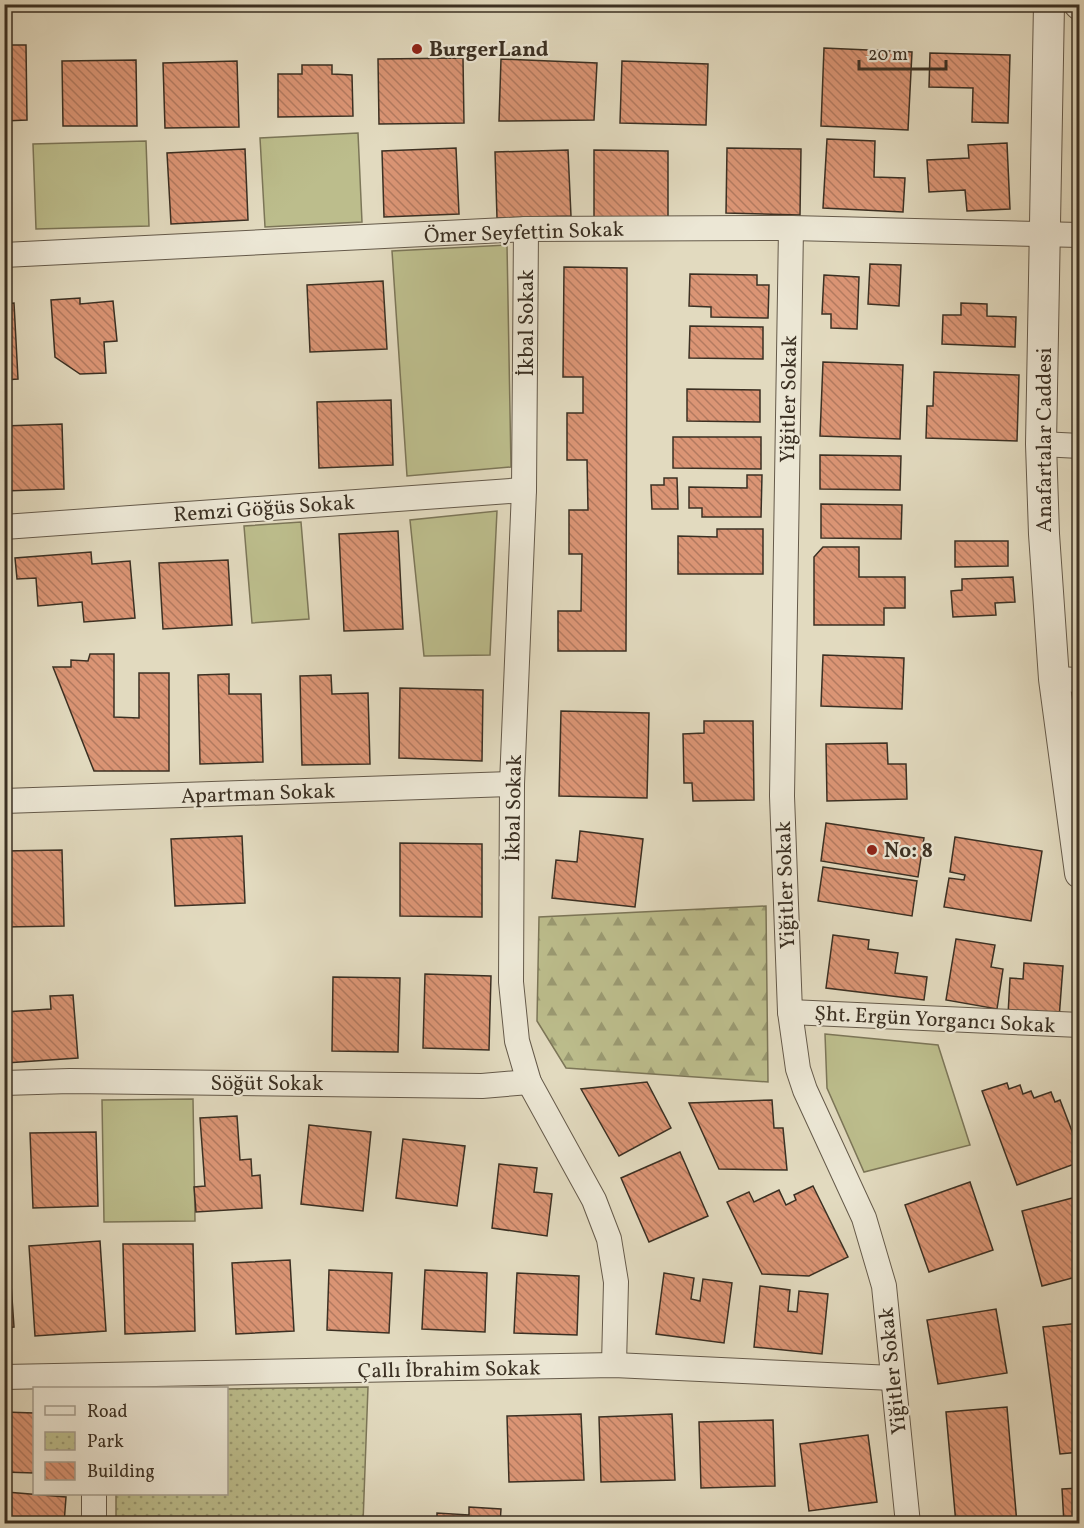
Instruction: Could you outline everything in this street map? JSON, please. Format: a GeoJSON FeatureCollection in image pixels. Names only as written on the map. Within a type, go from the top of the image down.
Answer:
{"type":"FeatureCollection","features":[{"type":"Feature","properties":{"kind":"street","name":"Anafartalar Caddesi"},"geometry":{"type":"LineString","coordinates":[[1049,4],[1041,444],[1046,576],[1067,679],[1080,873]]}},
{"type":"Feature","properties":{"kind":"street","name":"Ömer Seyfettin Sokak"},"geometry":{"type":"LineString","coordinates":[[4,255],[526,229],[791,228],[1080,235]]}},
{"type":"Feature","properties":{"kind":"street","name":"Yiğitler Sokak"},"geometry":{"type":"LineString","coordinates":[[791,228],[782,796],[790,1012],[798,1069],[805,1090],[864,1218],[884,1286],[908,1524]]}},
{"type":"Feature","properties":{"kind":"street","name":"İkbal Sokak"},"geometry":{"type":"LineString","coordinates":[[526,229],[525,490],[512,784],[511,982],[517,1041],[530,1082],[594,1200],[609,1239],[616,1282],[615,1365]]}},
{"type":"Feature","properties":{"kind":"street"},"geometry":{"type":"LineString","coordinates":[[1041,444],[1080,446]]}},
{"type":"Feature","properties":{"kind":"street","name":"Remzi Göğüs Sokak"},"geometry":{"type":"LineString","coordinates":[[4,527],[525,490]]}},
{"type":"Feature","properties":{"kind":"street","name":"Apartman Sokak"},"geometry":{"type":"LineString","coordinates":[[4,801],[512,784]]}},
{"type":"Feature","properties":{"kind":"street","name":"Şht. Ergün Yorgancı Sokak"},"geometry":{"type":"LineString","coordinates":[[790,1012],[1080,1025]]}},
{"type":"Feature","properties":{"kind":"street","name":"Söğüt Sokak"},"geometry":{"type":"LineString","coordinates":[[4,1083],[70,1081],[482,1086],[530,1082]]}},
{"type":"Feature","properties":{"kind":"street","name":"Çallı İbrahim Sokak"},"geometry":{"type":"LineString","coordinates":[[4,1377],[94,1382],[615,1365],[892,1378]]}},
{"type":"Feature","properties":{"kind":"street"},"geometry":{"type":"LineString","coordinates":[[94,1495],[94,1524]]}},
{"type":"Feature","properties":{"kind":"green space"},"geometry":{"type":"Polygon","coordinates":[[[358,133],[362,222],[265,227],[260,138],[358,133]]]}},
{"type":"Feature","properties":{"kind":"green space"},"geometry":{"type":"Polygon","coordinates":[[[146,141],[149,226],[36,229],[33,144],[146,141]]]}},
{"type":"Feature","properties":{"kind":"green space"},"geometry":{"type":"Polygon","coordinates":[[[507,245],[511,467],[407,476],[392,251],[507,245]]]}},
{"type":"Feature","properties":{"kind":"green space"},"geometry":{"type":"Polygon","coordinates":[[[497,511],[490,655],[424,656],[410,520],[497,511]]]}},
{"type":"Feature","properties":{"kind":"green space"},"geometry":{"type":"Polygon","coordinates":[[[301,522],[309,619],[252,623],[244,526],[301,522]]]}},
{"type":"Feature","properties":{"kind":"green space"},"geometry":{"type":"Polygon","coordinates":[[[766,906],[768,1082],[566,1068],[537,1021],[539,917],[766,906]]]}},
{"type":"Feature","properties":{"kind":"green space"},"geometry":{"type":"Polygon","coordinates":[[[825,1034],[938,1045],[970,1145],[864,1172],[827,1088],[825,1034]]]}},
{"type":"Feature","properties":{"kind":"green space"},"geometry":{"type":"Polygon","coordinates":[[[193,1099],[195,1221],[104,1222],[102,1100],[193,1099]]]}},
{"type":"Feature","properties":{"kind":"green space"},"geometry":{"type":"Polygon","coordinates":[[[368,1387],[363,1523],[116,1523],[116,1495],[228,1495],[228,1389],[368,1387]]]}},
{"type":"Feature","properties":{"kind":"building"},"geometry":{"type":"Polygon","coordinates":[[[1076,42],[1080,42],[1080,99],[1076,99],[1076,42]]]}},
{"type":"Feature","properties":{"kind":"building"},"geometry":{"type":"Polygon","coordinates":[[[4,45],[26,45],[27,120],[4,121],[4,45]]]}},
{"type":"Feature","properties":{"kind":"building"},"geometry":{"type":"Polygon","coordinates":[[[824,48],[912,52],[908,130],[821,126],[824,48]]]}},
{"type":"Feature","properties":{"kind":"building"},"geometry":{"type":"Polygon","coordinates":[[[930,53],[1010,55],[1008,123],[972,122],[973,88],[929,87],[930,53]]]}},
{"type":"Feature","properties":{"kind":"building"},"geometry":{"type":"Polygon","coordinates":[[[463,58],[464,123],[379,124],[378,59],[463,58]]]}},
{"type":"Feature","properties":{"kind":"building"},"geometry":{"type":"Polygon","coordinates":[[[501,59],[597,63],[594,120],[499,121],[501,59]]]}},
{"type":"Feature","properties":{"kind":"building"},"geometry":{"type":"Polygon","coordinates":[[[136,60],[137,126],[63,126],[62,61],[136,60]]]}},
{"type":"Feature","properties":{"kind":"building"},"geometry":{"type":"Polygon","coordinates":[[[237,61],[239,127],[165,128],[163,63],[237,61]]]}},
{"type":"Feature","properties":{"kind":"building"},"geometry":{"type":"Polygon","coordinates":[[[622,61],[708,64],[706,125],[620,123],[622,61]]]}},
{"type":"Feature","properties":{"kind":"building"},"geometry":{"type":"Polygon","coordinates":[[[302,65],[332,65],[332,74],[352,75],[353,116],[278,117],[278,74],[302,74],[302,65]]]}},
{"type":"Feature","properties":{"kind":"building"},"geometry":{"type":"Polygon","coordinates":[[[827,139],[875,141],[874,177],[905,178],[903,212],[823,208],[827,139]]]}},
{"type":"Feature","properties":{"kind":"building"},"geometry":{"type":"Polygon","coordinates":[[[1007,143],[1010,209],[967,211],[965,190],[929,192],[927,160],[969,158],[968,145],[1007,143]]]}},
{"type":"Feature","properties":{"kind":"building"},"geometry":{"type":"Polygon","coordinates":[[[456,148],[459,214],[384,217],[382,151],[456,148]]]}},
{"type":"Feature","properties":{"kind":"building"},"geometry":{"type":"Polygon","coordinates":[[[727,148],[801,149],[800,215],[726,213],[727,148]]]}},
{"type":"Feature","properties":{"kind":"building"},"geometry":{"type":"Polygon","coordinates":[[[245,149],[248,220],[171,224],[167,153],[245,149]]]}},
{"type":"Feature","properties":{"kind":"building"},"geometry":{"type":"Polygon","coordinates":[[[568,150],[571,216],[497,218],[495,152],[568,150]]]}},
{"type":"Feature","properties":{"kind":"building"},"geometry":{"type":"Polygon","coordinates":[[[594,150],[668,151],[668,217],[594,217],[594,150]]]}},
{"type":"Feature","properties":{"kind":"building"},"geometry":{"type":"Polygon","coordinates":[[[870,264],[901,265],[899,306],[868,304],[870,264]]]}},
{"type":"Feature","properties":{"kind":"building"},"geometry":{"type":"Polygon","coordinates":[[[564,267],[627,268],[626,651],[558,651],[558,611],[581,611],[582,554],[569,554],[569,510],[588,510],[587,460],[567,460],[567,413],[583,413],[583,377],[563,377],[564,267]]]}},
{"type":"Feature","properties":{"kind":"building"},"geometry":{"type":"Polygon","coordinates":[[[690,274],[757,275],[757,285],[769,285],[768,318],[711,317],[711,307],[689,306],[690,274]]]}},
{"type":"Feature","properties":{"kind":"building"},"geometry":{"type":"Polygon","coordinates":[[[824,275],[859,277],[857,329],[831,328],[831,314],[822,314],[824,275]]]}},
{"type":"Feature","properties":{"kind":"building"},"geometry":{"type":"Polygon","coordinates":[[[383,281],[387,349],[310,352],[307,285],[383,281]]]}},
{"type":"Feature","properties":{"kind":"building"},"geometry":{"type":"Polygon","coordinates":[[[80,298],[80,304],[113,301],[117,341],[104,342],[106,373],[80,374],[55,357],[51,300],[80,298]]]}},
{"type":"Feature","properties":{"kind":"building"},"geometry":{"type":"Polygon","coordinates":[[[14,303],[18,379],[4,380],[4,304],[14,303]]]}},
{"type":"Feature","properties":{"kind":"building"},"geometry":{"type":"Polygon","coordinates":[[[961,303],[987,304],[987,316],[1016,317],[1015,347],[942,344],[943,315],[961,315],[961,303]]]}},
{"type":"Feature","properties":{"kind":"building"},"geometry":{"type":"Polygon","coordinates":[[[1077,311],[1080,311],[1080,344],[1077,344],[1077,311]]]}},
{"type":"Feature","properties":{"kind":"building"},"geometry":{"type":"Polygon","coordinates":[[[690,326],[763,327],[763,359],[689,358],[690,326]]]}},
{"type":"Feature","properties":{"kind":"building"},"geometry":{"type":"Polygon","coordinates":[[[1079,360],[1080,424],[1076,424],[1079,360]]]}},
{"type":"Feature","properties":{"kind":"building"},"geometry":{"type":"Polygon","coordinates":[[[823,362],[903,365],[900,439],[820,436],[823,362]]]}},
{"type":"Feature","properties":{"kind":"building"},"geometry":{"type":"Polygon","coordinates":[[[934,372],[1019,375],[1017,441],[926,438],[927,406],[933,406],[934,372]]]}},
{"type":"Feature","properties":{"kind":"building"},"geometry":{"type":"Polygon","coordinates":[[[687,389],[760,390],[760,422],[687,421],[687,389]]]}},
{"type":"Feature","properties":{"kind":"building"},"geometry":{"type":"Polygon","coordinates":[[[391,400],[393,465],[319,468],[317,402],[391,400]]]}},
{"type":"Feature","properties":{"kind":"building"},"geometry":{"type":"Polygon","coordinates":[[[62,424],[64,489],[4,491],[4,426],[62,424]]]}},
{"type":"Feature","properties":{"kind":"building"},"geometry":{"type":"Polygon","coordinates":[[[673,437],[761,437],[761,469],[673,468],[673,437]]]}},
{"type":"Feature","properties":{"kind":"building"},"geometry":{"type":"Polygon","coordinates":[[[820,455],[901,456],[900,490],[820,489],[820,455]]]}},
{"type":"Feature","properties":{"kind":"building"},"geometry":{"type":"Polygon","coordinates":[[[747,475],[762,475],[761,517],[702,517],[702,508],[689,508],[689,487],[747,488],[747,475]]]}},
{"type":"Feature","properties":{"kind":"building"},"geometry":{"type":"Polygon","coordinates":[[[664,478],[677,478],[678,509],[652,509],[651,485],[664,485],[664,478]]]}},
{"type":"Feature","properties":{"kind":"building"},"geometry":{"type":"Polygon","coordinates":[[[821,504],[902,505],[901,539],[821,538],[821,504]]]}},
{"type":"Feature","properties":{"kind":"building"},"geometry":{"type":"Polygon","coordinates":[[[717,529],[763,529],[763,574],[678,574],[678,536],[717,537],[717,529]]]}},
{"type":"Feature","properties":{"kind":"building"},"geometry":{"type":"Polygon","coordinates":[[[398,531],[403,629],[344,631],[339,534],[398,531]]]}},
{"type":"Feature","properties":{"kind":"building"},"geometry":{"type":"Polygon","coordinates":[[[955,541],[1008,541],[1008,566],[955,567],[955,541]]]}},
{"type":"Feature","properties":{"kind":"building"},"geometry":{"type":"Polygon","coordinates":[[[823,547],[859,547],[859,577],[905,577],[905,608],[884,608],[884,625],[814,625],[814,557],[823,547]]]}},
{"type":"Feature","properties":{"kind":"building"},"geometry":{"type":"Polygon","coordinates":[[[91,552],[92,564],[130,561],[135,618],[84,622],[82,602],[38,606],[36,578],[17,579],[15,558],[91,552]]]}},
{"type":"Feature","properties":{"kind":"building"},"geometry":{"type":"Polygon","coordinates":[[[228,560],[232,625],[163,629],[159,563],[228,560]]]}},
{"type":"Feature","properties":{"kind":"building"},"geometry":{"type":"Polygon","coordinates":[[[1013,577],[1015,602],[995,603],[996,615],[953,617],[951,591],[962,590],[962,579],[1013,577]]]}},
{"type":"Feature","properties":{"kind":"building"},"geometry":{"type":"Polygon","coordinates":[[[1078,584],[1080,584],[1080,635],[1077,635],[1078,584]]]}},
{"type":"Feature","properties":{"kind":"building"},"geometry":{"type":"Polygon","coordinates":[[[90,654],[114,654],[114,717],[139,718],[139,673],[169,673],[169,771],[94,771],[53,667],[71,667],[71,660],[88,661],[90,654]]]}},
{"type":"Feature","properties":{"kind":"building"},"geometry":{"type":"Polygon","coordinates":[[[823,655],[904,658],[902,709],[821,706],[823,655]]]}},
{"type":"Feature","properties":{"kind":"building"},"geometry":{"type":"Polygon","coordinates":[[[229,674],[229,694],[261,694],[263,762],[200,764],[198,675],[229,674]]]}},
{"type":"Feature","properties":{"kind":"building"},"geometry":{"type":"Polygon","coordinates":[[[331,675],[332,694],[368,693],[370,764],[302,765],[300,676],[331,675]]]}},
{"type":"Feature","properties":{"kind":"building"},"geometry":{"type":"Polygon","coordinates":[[[4,678],[7,678],[10,751],[4,751],[4,678]]]}},
{"type":"Feature","properties":{"kind":"building"},"geometry":{"type":"Polygon","coordinates":[[[400,688],[483,690],[482,761],[399,758],[400,688]]]}},
{"type":"Feature","properties":{"kind":"building"},"geometry":{"type":"Polygon","coordinates":[[[561,711],[649,713],[647,798],[559,796],[561,711]]]}},
{"type":"Feature","properties":{"kind":"building"},"geometry":{"type":"Polygon","coordinates":[[[704,721],[753,721],[754,800],[693,801],[692,783],[684,783],[683,734],[704,733],[704,721]]]}},
{"type":"Feature","properties":{"kind":"building"},"geometry":{"type":"Polygon","coordinates":[[[887,743],[888,764],[906,764],[907,799],[827,801],[826,744],[887,743]]]}},
{"type":"Feature","properties":{"kind":"building","name":"No: 8"},"geometry":{"type":"Polygon","coordinates":[[[826,823],[924,838],[918,877],[821,861],[826,823]]]}},
{"type":"Feature","properties":{"kind":"building"},"geometry":{"type":"Polygon","coordinates":[[[580,831],[643,839],[635,907],[552,898],[556,860],[577,862],[580,831]]]}},
{"type":"Feature","properties":{"kind":"building"},"geometry":{"type":"Polygon","coordinates":[[[242,836],[245,903],[175,906],[171,839],[242,836]]]}},
{"type":"Feature","properties":{"kind":"building"},"geometry":{"type":"Polygon","coordinates":[[[955,837],[1042,851],[1031,921],[944,907],[949,878],[964,880],[965,875],[950,872],[955,837]]]}},
{"type":"Feature","properties":{"kind":"building"},"geometry":{"type":"Polygon","coordinates":[[[400,843],[482,844],[482,917],[400,916],[400,843]]]}},
{"type":"Feature","properties":{"kind":"building"},"geometry":{"type":"Polygon","coordinates":[[[62,850],[64,926],[4,927],[4,851],[62,850]]]}},
{"type":"Feature","properties":{"kind":"building"},"geometry":{"type":"Polygon","coordinates":[[[823,867],[917,881],[912,916],[818,901],[823,867]]]}},
{"type":"Feature","properties":{"kind":"building"},"geometry":{"type":"Polygon","coordinates":[[[833,935],[869,940],[868,949],[898,953],[895,973],[927,977],[924,1000],[826,988],[833,935]]]}},
{"type":"Feature","properties":{"kind":"building"},"geometry":{"type":"Polygon","coordinates":[[[956,939],[995,945],[991,967],[1003,969],[997,1009],[946,1000],[956,939]]]}},
{"type":"Feature","properties":{"kind":"building"},"geometry":{"type":"Polygon","coordinates":[[[1024,963],[1063,966],[1059,1019],[1008,1015],[1010,978],[1023,979],[1024,963]]]}},
{"type":"Feature","properties":{"kind":"building"},"geometry":{"type":"Polygon","coordinates":[[[425,974],[491,976],[489,1050],[423,1048],[425,974]]]}},
{"type":"Feature","properties":{"kind":"building"},"geometry":{"type":"Polygon","coordinates":[[[333,977],[400,978],[398,1052],[332,1051],[333,977]]]}},
{"type":"Feature","properties":{"kind":"building"},"geometry":{"type":"Polygon","coordinates":[[[73,995],[78,1058],[6,1063],[4,1012],[51,1009],[50,996],[73,995]]]}},
{"type":"Feature","properties":{"kind":"building"},"geometry":{"type":"Polygon","coordinates":[[[647,1082],[671,1128],[619,1156],[581,1089],[647,1082]]]}},
{"type":"Feature","properties":{"kind":"building"},"geometry":{"type":"Polygon","coordinates":[[[1007,1083],[1009,1089],[1020,1085],[1023,1094],[1031,1091],[1034,1098],[1051,1092],[1055,1102],[1060,1100],[1080,1152],[1080,1162],[1017,1185],[982,1091],[1007,1083]]]}},
{"type":"Feature","properties":{"kind":"building"},"geometry":{"type":"Polygon","coordinates":[[[772,1100],[774,1128],[783,1128],[787,1170],[719,1169],[689,1103],[772,1100]]]}},
{"type":"Feature","properties":{"kind":"building"},"geometry":{"type":"Polygon","coordinates":[[[237,1116],[240,1160],[251,1159],[252,1176],[260,1175],[262,1208],[196,1212],[194,1187],[205,1186],[200,1118],[237,1116]]]}},
{"type":"Feature","properties":{"kind":"building"},"geometry":{"type":"Polygon","coordinates":[[[309,1125],[371,1132],[363,1211],[301,1204],[309,1125]]]}},
{"type":"Feature","properties":{"kind":"building"},"geometry":{"type":"Polygon","coordinates":[[[96,1132],[98,1206],[33,1208],[30,1133],[96,1132]]]}},
{"type":"Feature","properties":{"kind":"building"},"geometry":{"type":"Polygon","coordinates":[[[403,1139],[465,1146],[457,1206],[396,1198],[403,1139]]]}},
{"type":"Feature","properties":{"kind":"building"},"geometry":{"type":"Polygon","coordinates":[[[680,1152],[708,1216],[649,1242],[621,1178],[680,1152]]]}},
{"type":"Feature","properties":{"kind":"building"},"geometry":{"type":"Polygon","coordinates":[[[499,1164],[537,1168],[534,1192],[552,1194],[547,1236],[492,1228],[499,1164]]]}},
{"type":"Feature","properties":{"kind":"building"},"geometry":{"type":"Polygon","coordinates":[[[970,1182],[993,1250],[929,1272],[905,1205],[970,1182]]]}},
{"type":"Feature","properties":{"kind":"building"},"geometry":{"type":"Polygon","coordinates":[[[813,1186],[848,1257],[809,1276],[762,1274],[727,1202],[749,1192],[754,1202],[779,1190],[786,1205],[796,1200],[794,1195],[813,1186]]]}},
{"type":"Feature","properties":{"kind":"building"},"geometry":{"type":"Polygon","coordinates":[[[1080,1196],[1080,1276],[1042,1286],[1022,1211],[1080,1196]]]}},
{"type":"Feature","properties":{"kind":"building"},"geometry":{"type":"Polygon","coordinates":[[[100,1241],[106,1331],[35,1336],[29,1246],[100,1241]]]}},
{"type":"Feature","properties":{"kind":"building"},"geometry":{"type":"Polygon","coordinates":[[[123,1244],[193,1244],[195,1331],[125,1334],[123,1244]]]}},
{"type":"Feature","properties":{"kind":"building"},"geometry":{"type":"Polygon","coordinates":[[[9,1255],[14,1327],[4,1328],[4,1256],[9,1255]]]}},
{"type":"Feature","properties":{"kind":"building"},"geometry":{"type":"Polygon","coordinates":[[[290,1260],[294,1331],[236,1334],[232,1263],[290,1260]]]}},
{"type":"Feature","properties":{"kind":"building"},"geometry":{"type":"Polygon","coordinates":[[[329,1270],[392,1273],[389,1333],[327,1330],[329,1270]]]}},
{"type":"Feature","properties":{"kind":"building"},"geometry":{"type":"Polygon","coordinates":[[[425,1270],[487,1273],[485,1332],[422,1329],[425,1270]]]}},
{"type":"Feature","properties":{"kind":"building"},"geometry":{"type":"Polygon","coordinates":[[[517,1273],[579,1276],[577,1335],[514,1333],[517,1273]]]}},
{"type":"Feature","properties":{"kind":"building"},"geometry":{"type":"Polygon","coordinates":[[[664,1273],[694,1278],[691,1299],[700,1301],[703,1279],[732,1283],[724,1343],[656,1334],[664,1273]]]}},
{"type":"Feature","properties":{"kind":"building"},"geometry":{"type":"Polygon","coordinates":[[[760,1286],[790,1290],[788,1311],[797,1312],[799,1291],[828,1294],[822,1354],[754,1347],[760,1286]]]}},
{"type":"Feature","properties":{"kind":"building"},"geometry":{"type":"Polygon","coordinates":[[[996,1309],[1007,1373],[938,1384],[927,1320],[996,1309]]]}},
{"type":"Feature","properties":{"kind":"building"},"geometry":{"type":"Polygon","coordinates":[[[1080,1323],[1080,1452],[1060,1454],[1043,1327],[1080,1323]]]}},
{"type":"Feature","properties":{"kind":"building"},"geometry":{"type":"Polygon","coordinates":[[[1007,1407],[1017,1524],[956,1524],[946,1412],[1007,1407]]]}},
{"type":"Feature","properties":{"kind":"building"},"geometry":{"type":"Polygon","coordinates":[[[4,1412],[33,1413],[33,1473],[4,1472],[4,1412]]]}},
{"type":"Feature","properties":{"kind":"building"},"geometry":{"type":"Polygon","coordinates":[[[581,1414],[584,1480],[509,1482],[507,1416],[581,1414]]]}},
{"type":"Feature","properties":{"kind":"building"},"geometry":{"type":"Polygon","coordinates":[[[672,1414],[675,1480],[601,1482],[599,1417],[672,1414]]]}},
{"type":"Feature","properties":{"kind":"building"},"geometry":{"type":"Polygon","coordinates":[[[773,1420],[775,1486],[701,1488],[699,1422],[773,1420]]]}},
{"type":"Feature","properties":{"kind":"building"},"geometry":{"type":"Polygon","coordinates":[[[868,1435],[877,1502],[809,1511],[800,1444],[868,1435]]]}},
{"type":"Feature","properties":{"kind":"building"},"geometry":{"type":"Polygon","coordinates":[[[1080,1488],[1080,1524],[1064,1524],[1062,1489],[1080,1488]]]}},
{"type":"Feature","properties":{"kind":"building"},"geometry":{"type":"Polygon","coordinates":[[[6,1492],[66,1497],[64,1524],[4,1524],[6,1492]]]}},
{"type":"Feature","properties":{"kind":"building"},"geometry":{"type":"Polygon","coordinates":[[[469,1507],[501,1509],[500,1524],[437,1524],[437,1513],[469,1515],[469,1507]]]}},
{"type":"Feature","properties":{"kind":"building"},"geometry":{"type":"Polygon","coordinates":[[[531,1518],[594,1522],[594,1524],[531,1524],[531,1518]]]}},
{"type":"Feature","properties":{"kind":"place","name":"BurgerLand"},"geometry":{"type":"Point","coordinates":[417,49]}},
{"type":"Feature","properties":{"kind":"place","name":"No: 8"},"geometry":{"type":"Point","coordinates":[872,850]}}]}
